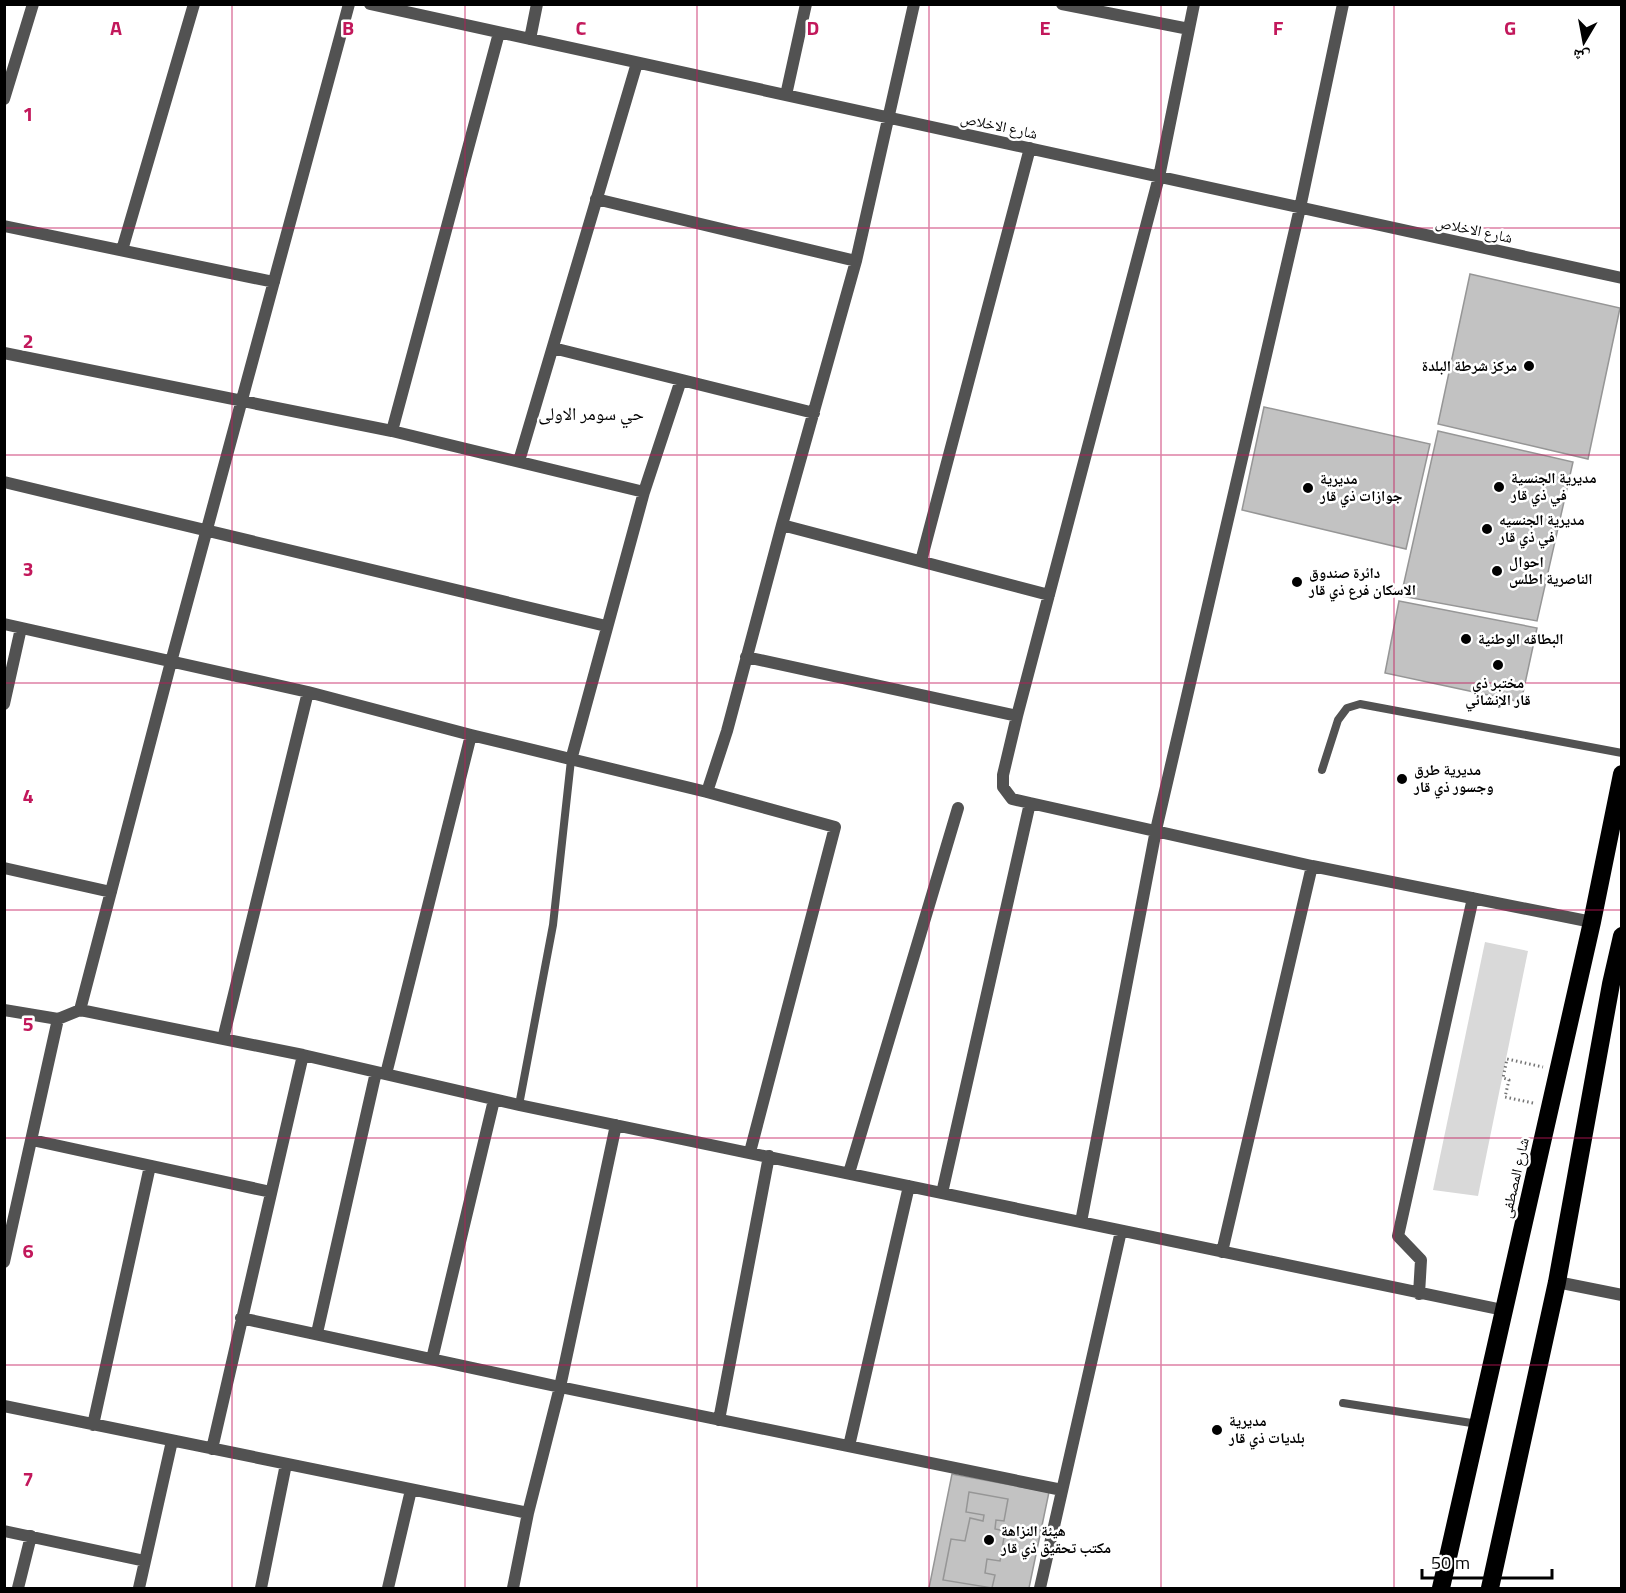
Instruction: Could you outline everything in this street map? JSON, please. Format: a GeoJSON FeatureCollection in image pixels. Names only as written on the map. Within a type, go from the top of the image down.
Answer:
{"type":"FeatureCollection","features":[{"type":"Feature","properties":{"kind":"highway","name":"شارع المصطفى"},"geometry":{"type":"LineString","coordinates":[[1441,1588],[1592,922],[1622,774]]}},
{"type":"Feature","properties":{"kind":"highway"},"geometry":{"type":"LineString","coordinates":[[1490,1588],[1557,1282],[1616,985],[1621,946]]}},
{"type":"Feature","properties":{"kind":"street"},"geometry":{"type":"LineString","coordinates":[[4,99],[8,75],[33,4]]}},
{"type":"Feature","properties":{"kind":"street"},"geometry":{"type":"LineString","coordinates":[[122,250],[194,4]]}},
{"type":"Feature","properties":{"kind":"street"},"geometry":{"type":"LineString","coordinates":[[80,1010],[171,662],[349,4]]}},
{"type":"Feature","properties":{"kind":"street","name":"شارع الاخلاص"},"geometry":{"type":"LineString","coordinates":[[369,4],[1622,278]]}},
{"type":"Feature","properties":{"kind":"street"},"geometry":{"type":"LineString","coordinates":[[530,39],[537,4]]}},
{"type":"Feature","properties":{"kind":"street"},"geometry":{"type":"LineString","coordinates":[[786,95],[806,4]]}},
{"type":"Feature","properties":{"kind":"street"},"geometry":{"type":"LineString","coordinates":[[707,792],[727,731],[856,261],[914,4]]}},
{"type":"Feature","properties":{"kind":"street"},"geometry":{"type":"LineString","coordinates":[[1062,4],[1189,29]]}},
{"type":"Feature","properties":{"kind":"street"},"geometry":{"type":"LineString","coordinates":[[1194,4],[1159,177],[1017,716],[1003,775],[1003,787],[1012,799],[1312,866],[1592,922]]}},
{"type":"Feature","properties":{"kind":"street"},"geometry":{"type":"LineString","coordinates":[[1081,1222],[1156,830],[1300,208],[1343,4]]}},
{"type":"Feature","properties":{"kind":"street"},"geometry":{"type":"LineString","coordinates":[[392,431],[499,33]]}},
{"type":"Feature","properties":{"kind":"street"},"geometry":{"type":"LineString","coordinates":[[519,461],[637,63]]}},
{"type":"Feature","properties":{"kind":"street"},"geometry":{"type":"LineString","coordinates":[[921,561],[1030,148]]}},
{"type":"Feature","properties":{"kind":"street"},"geometry":{"type":"LineString","coordinates":[[596,199],[856,261]]}},
{"type":"Feature","properties":{"kind":"street"},"geometry":{"type":"LineString","coordinates":[[4,226],[274,282]]}},
{"type":"Feature","properties":{"kind":"street"},"geometry":{"type":"LineString","coordinates":[[553,348],[814,413]]}},
{"type":"Feature","properties":{"kind":"street"},"geometry":{"type":"LineString","coordinates":[[4,353],[392,431],[644,492]]}},
{"type":"Feature","properties":{"kind":"street"},"geometry":{"type":"LineString","coordinates":[[571,760],[644,492],[681,380]]}},
{"type":"Feature","properties":{"kind":"street"},"geometry":{"type":"LineString","coordinates":[[4,482],[606,626]]}},
{"type":"Feature","properties":{"kind":"street"},"geometry":{"type":"LineString","coordinates":[[782,525],[1049,595]]}},
{"type":"Feature","properties":{"kind":"street"},"geometry":{"type":"LineString","coordinates":[[4,624],[308,692],[471,735],[707,792],[835,827],[750,1152]]}},
{"type":"Feature","properties":{"kind":"street"},"geometry":{"type":"LineString","coordinates":[[4,704],[21,628]]}},
{"type":"Feature","properties":{"kind":"street"},"geometry":{"type":"LineString","coordinates":[[746,657],[1017,716]]}},
{"type":"Feature","properties":{"kind":"street"},"geometry":{"type":"LineString","coordinates":[[223,1039],[308,692]]}},
{"type":"Feature","properties":{"kind":"street"},"geometry":{"type":"LineString","coordinates":[[317,1333],[381,1073],[471,735]]}},
{"type":"Feature","properties":{"kind":"street"},"geometry":{"type":"LineString","coordinates":[[942,1192],[1030,803]]}},
{"type":"Feature","properties":{"kind":"street"},"geometry":{"type":"LineString","coordinates":[[849,1173],[958,808]]}},
{"type":"Feature","properties":{"kind":"street"},"geometry":{"type":"LineString","coordinates":[[1222,1252],[1312,866]]}},
{"type":"Feature","properties":{"kind":"street"},"geometry":{"type":"LineString","coordinates":[[4,868],[111,892]]}},
{"type":"Feature","properties":{"kind":"street"},"geometry":{"type":"LineString","coordinates":[[1419,1294],[1421,1260],[1398,1236],[1473,898]]}},
{"type":"Feature","properties":{"kind":"street"},"geometry":{"type":"LineString","coordinates":[[4,1010],[58,1019],[80,1010],[303,1055],[494,1100],[1503,1310]]}},
{"type":"Feature","properties":{"kind":"street"},"geometry":{"type":"LineString","coordinates":[[4,1262],[58,1019]]}},
{"type":"Feature","properties":{"kind":"street"},"geometry":{"type":"LineString","coordinates":[[212,1449],[303,1055]]}},
{"type":"Feature","properties":{"kind":"street"},"geometry":{"type":"LineString","coordinates":[[432,1359],[494,1100]]}},
{"type":"Feature","properties":{"kind":"street"},"geometry":{"type":"LineString","coordinates":[[513,1588],[528,1513],[560,1387],[616,1125]]}},
{"type":"Feature","properties":{"kind":"street"},"geometry":{"type":"LineString","coordinates":[[32,1140],[271,1192]]}},
{"type":"Feature","properties":{"kind":"street"},"geometry":{"type":"LineString","coordinates":[[719,1420],[769,1156]]}},
{"type":"Feature","properties":{"kind":"street"},"geometry":{"type":"LineString","coordinates":[[93,1425],[150,1166]]}},
{"type":"Feature","properties":{"kind":"street"},"geometry":{"type":"LineString","coordinates":[[849,1446],[909,1186]]}},
{"type":"Feature","properties":{"kind":"street"},"geometry":{"type":"LineString","coordinates":[[1040,1588],[1120,1231]]}},
{"type":"Feature","properties":{"kind":"street"},"geometry":{"type":"LineString","coordinates":[[1557,1282],[1622,1295]]}},
{"type":"Feature","properties":{"kind":"street"},"geometry":{"type":"LineString","coordinates":[[241,1318],[560,1387],[1062,1490]]}},
{"type":"Feature","properties":{"kind":"street"},"geometry":{"type":"LineString","coordinates":[[4,1406],[528,1513]]}},
{"type":"Feature","properties":{"kind":"street"},"geometry":{"type":"LineString","coordinates":[[139,1588],[172,1441]]}},
{"type":"Feature","properties":{"kind":"street"},"geometry":{"type":"LineString","coordinates":[[261,1588],[286,1464]]}},
{"type":"Feature","properties":{"kind":"street"},"geometry":{"type":"LineString","coordinates":[[388,1588],[411,1490]]}},
{"type":"Feature","properties":{"kind":"street"},"geometry":{"type":"LineString","coordinates":[[4,1531],[145,1561]]}},
{"type":"Feature","properties":{"kind":"street"},"geometry":{"type":"LineString","coordinates":[[18,1588],[31,1536]]}},
{"type":"Feature","properties":{"kind":"lane"},"geometry":{"type":"LineString","coordinates":[[1322,770],[1338,720],[1347,708],[1360,704],[1622,753]]}},
{"type":"Feature","properties":{"kind":"lane"},"geometry":{"type":"LineString","coordinates":[[519,1105],[553,925],[571,760]]}},
{"type":"Feature","properties":{"kind":"lane"},"geometry":{"type":"LineString","coordinates":[[1343,1403],[1479,1424]]}},
{"type":"Feature","properties":{"kind":"path"},"geometry":{"type":"LineString","coordinates":[[1505,1097],[1509,1080],[1503,1078],[1507,1059],[1558,1071]]}},
{"type":"Feature","properties":{"kind":"shaded area"},"geometry":{"type":"Polygon","coordinates":[[[1485,942],[1528,951],[1478,1196],[1433,1190],[1485,942]]]}},
{"type":"Feature","properties":{"kind":"building","name":"مركز شرطة البلدة"},"geometry":{"type":"Polygon","coordinates":[[[1470,274],[1620,308],[1588,459],[1438,424],[1470,274]]]}},
{"type":"Feature","properties":{"kind":"building","name":"مديرية جوازات ذي قار"},"geometry":{"type":"Polygon","coordinates":[[[1264,407],[1430,444],[1406,549],[1242,510],[1264,407]]]}},
{"type":"Feature","properties":{"kind":"building","name":"مديرية الجنسيه في ذي قار"},"geometry":{"type":"Polygon","coordinates":[[[1438,431],[1573,462],[1537,621],[1401,596],[1438,431]]]}},
{"type":"Feature","properties":{"kind":"building"},"geometry":{"type":"Polygon","coordinates":[[[1399,601],[1537,628],[1521,702],[1385,673],[1399,601]]]}},
{"type":"Feature","properties":{"kind":"building","name":"هيئة النزاهة مكتب تحقيق ذي قار"},"geometry":{"type":"Polygon","coordinates":[[[952,1474],[1049,1492],[1029,1588],[929,1588],[952,1474]]]}},
{"type":"Feature","properties":{"kind":"building"},"geometry":{"type":"Polygon","coordinates":[[[969,1492],[1008,1499],[1004,1521],[996,1520],[995,1529],[1005,1531],[1000,1561],[987,1559],[985,1573],[995,1575],[992,1588],[943,1580],[951,1539],[965,1541],[970,1518],[983,1521],[984,1515],[966,1512],[969,1492]]]}},
{"type":"Feature","properties":{"kind":"place","name":"مركز شرطة البلدة"},"geometry":{"type":"Point","coordinates":[1529,366]}},
{"type":"Feature","properties":{"kind":"place","name":"مديرية الجنسية في ذي قار"},"geometry":{"type":"Point","coordinates":[1499,487]}},
{"type":"Feature","properties":{"kind":"place","name":"مديرية جوازات ذي قار"},"geometry":{"type":"Point","coordinates":[1308,488]}},
{"type":"Feature","properties":{"kind":"place","name":"مديرية الجنسيه في ذي قار"},"geometry":{"type":"Point","coordinates":[1487,529]}},
{"type":"Feature","properties":{"kind":"place","name":"احوال الناصرية اطلس"},"geometry":{"type":"Point","coordinates":[1497,571]}},
{"type":"Feature","properties":{"kind":"place","name":"دائرة صندوق الاسكان فرع ذي قار"},"geometry":{"type":"Point","coordinates":[1297,582]}},
{"type":"Feature","properties":{"kind":"place","name":"البطاقه الوطنية"},"geometry":{"type":"Point","coordinates":[1466,639]}},
{"type":"Feature","properties":{"kind":"place","name":"مختبر ذي قار الإنشائي"},"geometry":{"type":"Point","coordinates":[1498,665]}},
{"type":"Feature","properties":{"kind":"place","name":"مديرية طرق وجسور ذي قار"},"geometry":{"type":"Point","coordinates":[1402,779]}},
{"type":"Feature","properties":{"kind":"place","name":"مديرية بلديات ذي قار"},"geometry":{"type":"Point","coordinates":[1217,1430]}},
{"type":"Feature","properties":{"kind":"place","name":"هيئة النزاهة مكتب تحقيق ذي قار"},"geometry":{"type":"Point","coordinates":[989,1540]}},
{"type":"Feature","properties":{"kind":"district","name":"حي سومر الاولى"},"geometry":{"type":"Point","coordinates":[591,414]}}]}
